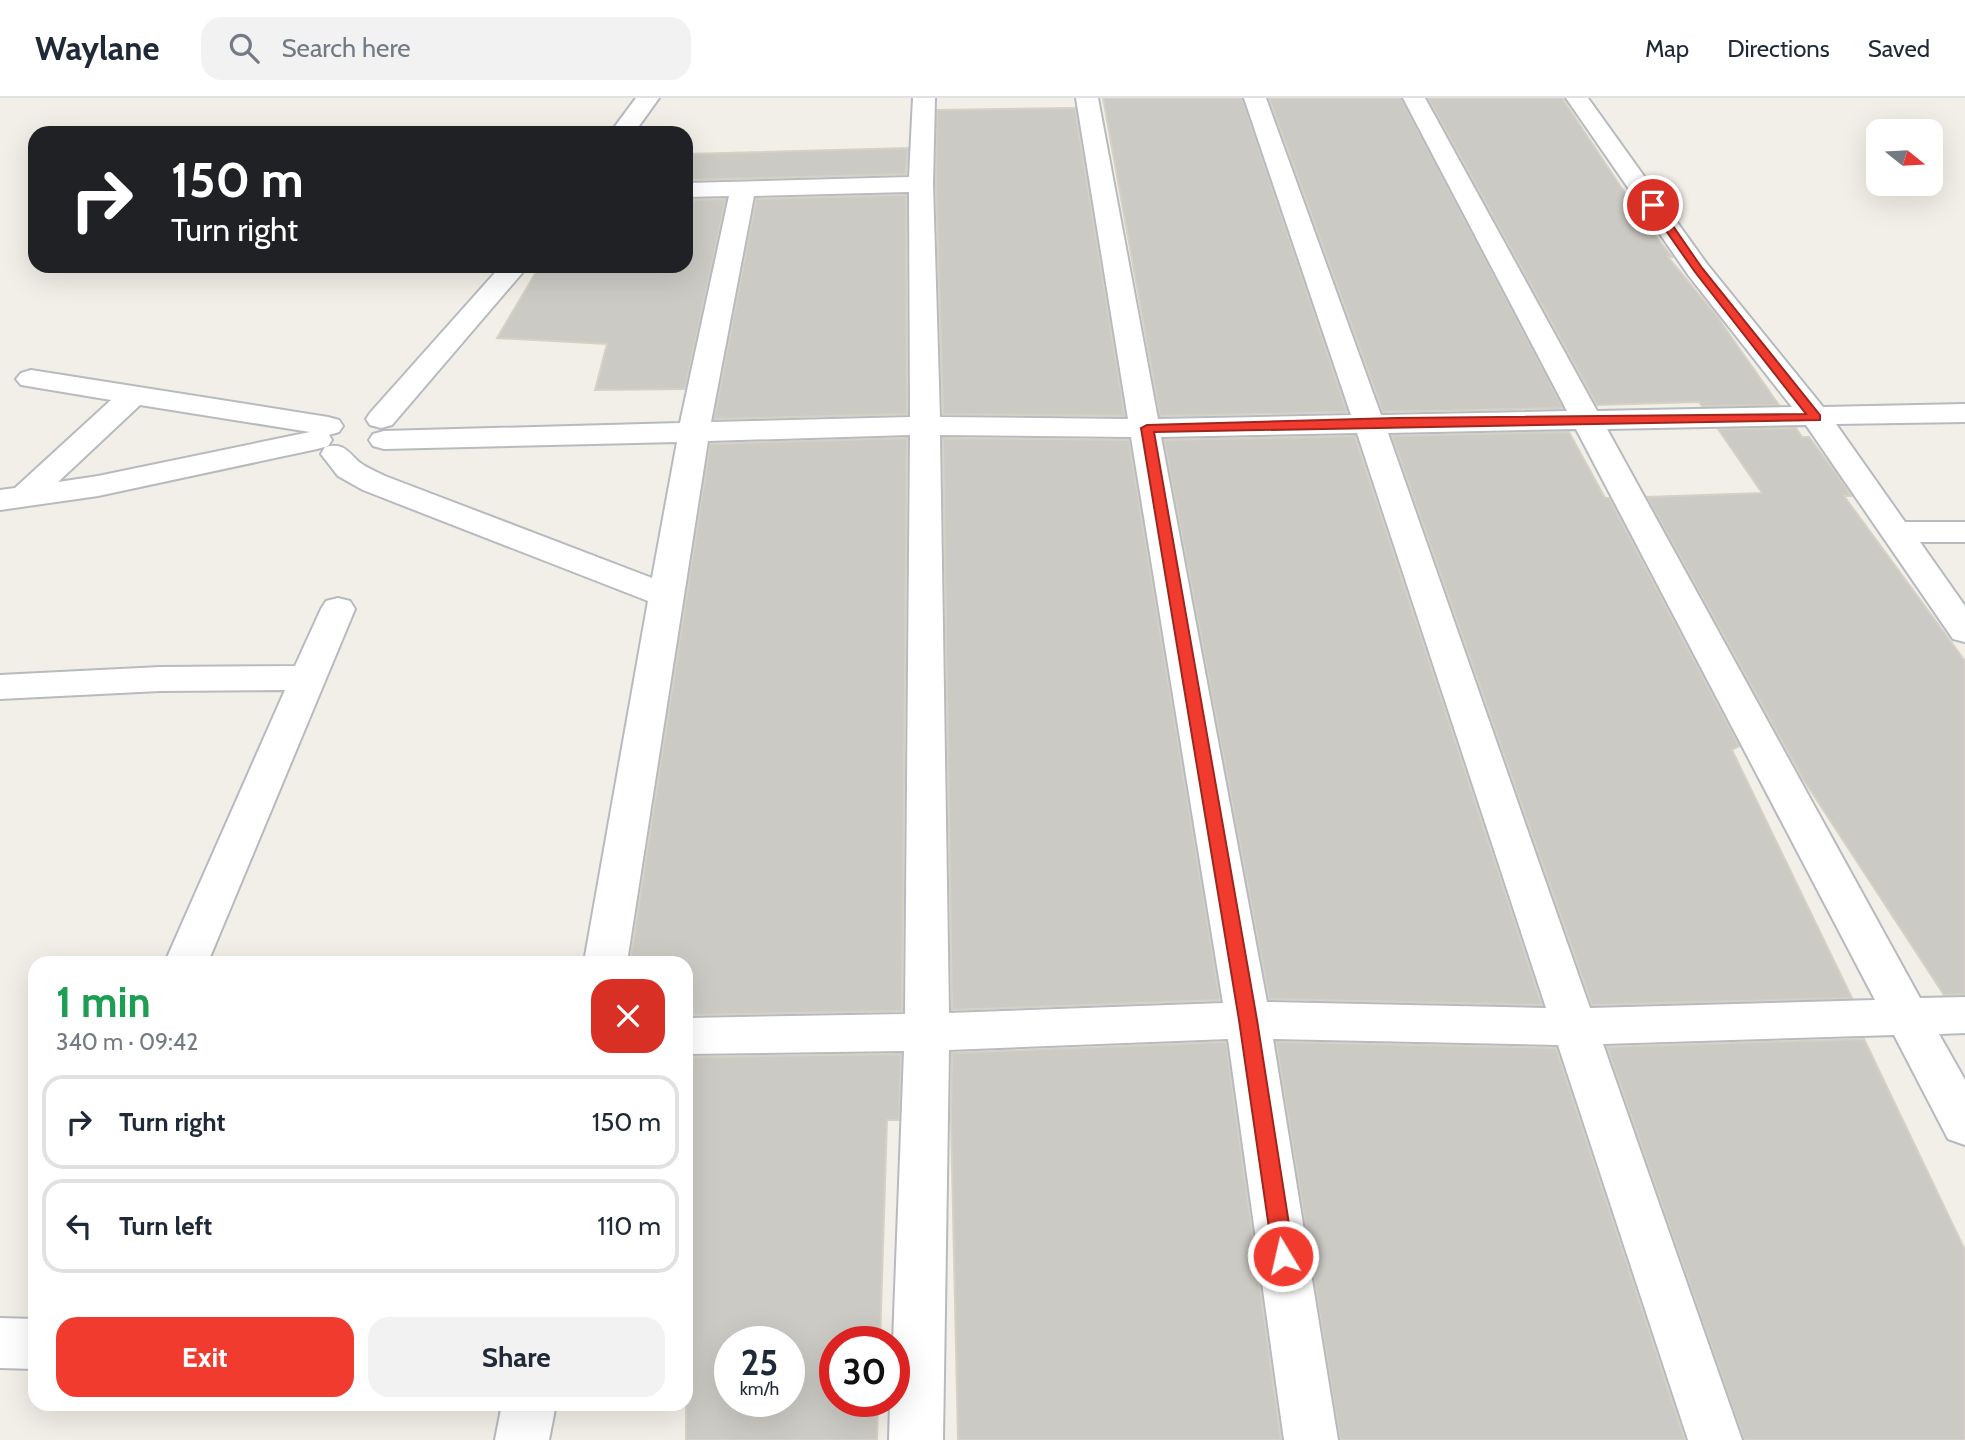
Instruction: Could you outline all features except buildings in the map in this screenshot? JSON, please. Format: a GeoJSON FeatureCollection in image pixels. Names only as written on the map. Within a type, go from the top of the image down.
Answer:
{"type":"FeatureCollection","features":[{"type":"Feature","properties":{"kind":"street"},"geometry":{"type":"LineString","coordinates":[[627,126],[648,98]]}},
{"type":"Feature","properties":{"kind":"street"},"geometry":{"type":"LineString","coordinates":[[916,1440],[928,1032],[925,425],[920,184],[924,98]]}},
{"type":"Feature","properties":{"kind":"street"},"geometry":{"type":"LineString","coordinates":[[1087,98],[1147,428],[1248,1020],[1311,1440]]}},
{"type":"Feature","properties":{"kind":"street"},"geometry":{"type":"LineString","coordinates":[[1255,98],[1369,423],[1715,1440]]}},
{"type":"Feature","properties":{"kind":"street"},"geometry":{"type":"LineString","coordinates":[[1414,98],[1965,1125]]}},
{"type":"Feature","properties":{"kind":"street"},"geometry":{"type":"LineString","coordinates":[[1577,98],[1699,270],[1816,418],[1965,631]]}},
{"type":"Feature","properties":{"kind":"street"},"geometry":{"type":"LineString","coordinates":[[693,190],[920,184]]}},
{"type":"Feature","properties":{"kind":"street"},"geometry":{"type":"LineString","coordinates":[[606,956],[694,431],[743,188]]}},
{"type":"Feature","properties":{"kind":"street"},"geometry":{"type":"LineString","coordinates":[[31,379],[132,397],[327,440],[354,454],[372,449],[382,430],[509,273]]}},
{"type":"Feature","properties":{"kind":"street"},"geometry":{"type":"LineString","coordinates":[[12,498],[132,397]]}},
{"type":"Feature","properties":{"kind":"street"},"geometry":{"type":"LineString","coordinates":[[382,430],[694,431],[925,425],[1147,428],[1587,419],[1816,418],[1965,413]]}},
{"type":"Feature","properties":{"kind":"street"},"geometry":{"type":"LineString","coordinates":[[327,440],[349,469],[374,483],[666,596]]}},
{"type":"Feature","properties":{"kind":"street"},"geometry":{"type":"LineString","coordinates":[[12,498],[98,486],[327,440]]}},
{"type":"Feature","properties":{"kind":"street"},"geometry":{"type":"LineString","coordinates":[[1898,532],[1965,532]]}},
{"type":"Feature","properties":{"kind":"street"},"geometry":{"type":"LineString","coordinates":[[189,956],[338,609]]}},
{"type":"Feature","properties":{"kind":"street"},"geometry":{"type":"LineString","coordinates":[[0,687],[160,679],[308,678]]}},
{"type":"Feature","properties":{"kind":"street"},"geometry":{"type":"LineString","coordinates":[[693,1036],[928,1032],[1248,1020],[1574,1027],[1965,1015]]}},
{"type":"Feature","properties":{"kind":"street"},"geometry":{"type":"LineString","coordinates":[[0,1343],[28,1344]]}},
{"type":"Feature","properties":{"kind":"street"},"geometry":{"type":"LineString","coordinates":[[522,1440],[528,1411]]}},
{"type":"Feature","properties":{"kind":"route"},"geometry":{"type":"LineString","coordinates":[[1283,1256],[1248,1020],[1147,428],[1587,419],[1816,418],[1699,270],[1653,205]]}}]}
